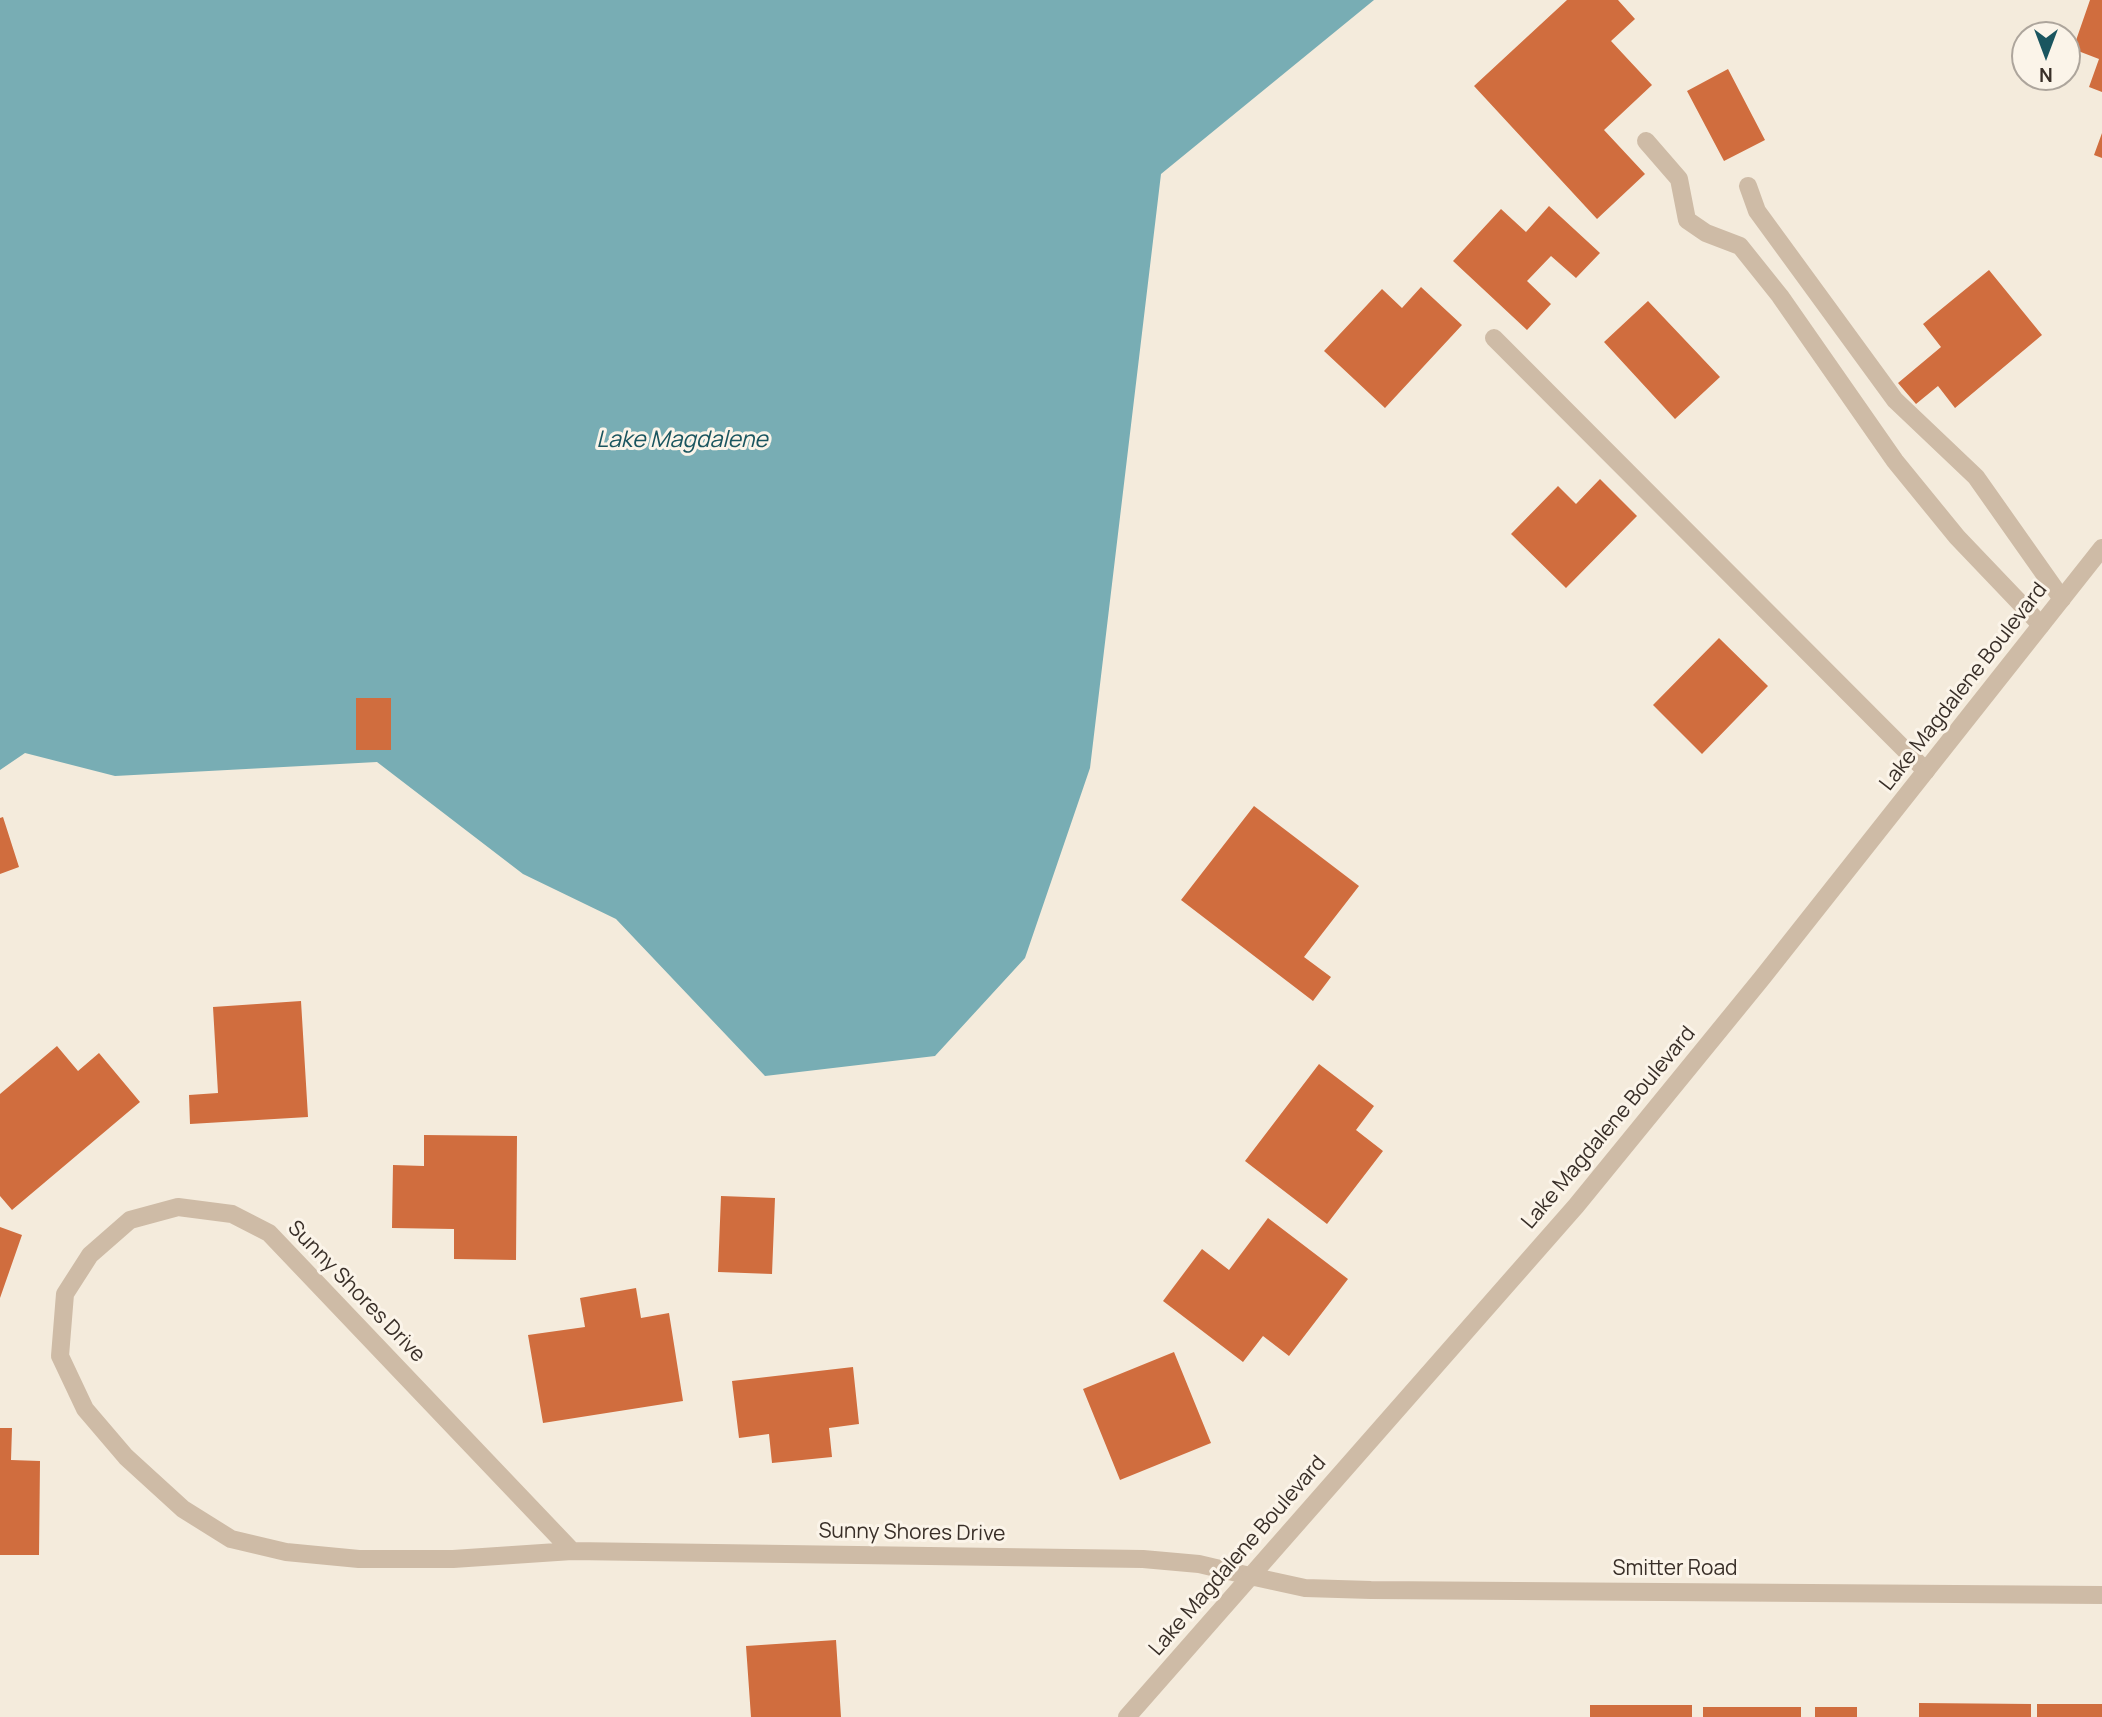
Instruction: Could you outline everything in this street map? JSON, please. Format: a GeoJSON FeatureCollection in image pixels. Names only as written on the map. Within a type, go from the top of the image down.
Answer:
{"type":"FeatureCollection","features":[{"type":"Feature","properties":{"kind":"street"},"geometry":{"type":"LineString","coordinates":[[1646,141],[1679,179],[1687,220],[1706,233],[1740,246],[1780,296],[1911,480],[1957,537],[2042,625]]}},
{"type":"Feature","properties":{"kind":"street"},"geometry":{"type":"LineString","coordinates":[[1748,186],[1757,211],[1895,400],[1976,477],[2062,598]]}},
{"type":"Feature","properties":{"kind":"street"},"geometry":{"type":"LineString","coordinates":[[1494,338],[1926,771]]}},
{"type":"Feature","properties":{"kind":"street","name":"Lake Magdalene Boulevard"},"geometry":{"type":"LineString","coordinates":[[1127,1717],[1576,1206],[2102,548]]}},
{"type":"Feature","properties":{"kind":"street","name":"Sunny Shores Drive"},"geometry":{"type":"LineString","coordinates":[[572,1551],[269,1233],[232,1214],[178,1207],[130,1220],[90,1255],[65,1294],[60,1356],[85,1409],[126,1457],[183,1509],[231,1539],[286,1552],[359,1559],[453,1559],[572,1551],[1143,1559],[1199,1564],[1250,1576]]}},
{"type":"Feature","properties":{"kind":"street","name":"Smitter Road"},"geometry":{"type":"LineString","coordinates":[[1250,1576],[1305,1588],[1371,1590],[2102,1595]]}},
{"type":"Feature","properties":{"kind":"water","name":"Lake Magdalene"},"geometry":{"type":"Polygon","coordinates":[[[0,0],[1374,0],[1161,174],[1090,768],[1025,958],[935,1056],[765,1076],[616,919],[523,874],[377,762],[115,776],[25,753],[0,770],[0,0]]]}},
{"type":"Feature","properties":{"kind":"building"},"geometry":{"type":"Polygon","coordinates":[[[1567,0],[1618,0],[1635,19],[1611,41],[1652,85],[1604,130],[1645,174],[1597,219],[1474,86],[1567,0]]]}},
{"type":"Feature","properties":{"kind":"building"},"geometry":{"type":"Polygon","coordinates":[[[2090,0],[2102,0],[2102,92],[2089,87],[2099,59],[2081,52],[2081,26],[2090,0]]]}},
{"type":"Feature","properties":{"kind":"building"},"geometry":{"type":"Polygon","coordinates":[[[1728,69],[1765,140],[1724,161],[1687,91],[1728,69]]]}},
{"type":"Feature","properties":{"kind":"building"},"geometry":{"type":"Polygon","coordinates":[[[2102,133],[2102,158],[2094,155],[2102,133]]]}},
{"type":"Feature","properties":{"kind":"building"},"geometry":{"type":"Polygon","coordinates":[[[1549,206],[1600,253],[1576,278],[1551,256],[1527,281],[1551,304],[1527,330],[1453,261],[1501,209],[1526,232],[1549,206]]]}},
{"type":"Feature","properties":{"kind":"building"},"geometry":{"type":"Polygon","coordinates":[[[1989,270],[2042,335],[1955,408],[1938,386],[1916,404],[1898,383],[1941,347],[1923,324],[1989,270]]]}},
{"type":"Feature","properties":{"kind":"building"},"geometry":{"type":"Polygon","coordinates":[[[1421,287],[1462,325],[1385,408],[1324,351],[1382,289],[1402,308],[1421,287]]]}},
{"type":"Feature","properties":{"kind":"building"},"geometry":{"type":"Polygon","coordinates":[[[1648,301],[1720,377],[1675,419],[1604,342],[1648,301]]]}},
{"type":"Feature","properties":{"kind":"building"},"geometry":{"type":"Polygon","coordinates":[[[1600,479],[1637,516],[1566,588],[1511,534],[1558,486],[1576,504],[1600,479]]]}},
{"type":"Feature","properties":{"kind":"building"},"geometry":{"type":"Polygon","coordinates":[[[1719,638],[1768,686],[1702,754],[1653,705],[1719,638]]]}},
{"type":"Feature","properties":{"kind":"building"},"geometry":{"type":"Polygon","coordinates":[[[356,698],[391,698],[391,750],[356,750],[356,698]]]}},
{"type":"Feature","properties":{"kind":"building"},"geometry":{"type":"Polygon","coordinates":[[[1254,806],[1359,886],[1304,957],[1331,977],[1313,1001],[1181,900],[1254,806]]]}},
{"type":"Feature","properties":{"kind":"building"},"geometry":{"type":"Polygon","coordinates":[[[3,817],[19,867],[0,874],[0,818],[3,817]]]}},
{"type":"Feature","properties":{"kind":"building"},"geometry":{"type":"Polygon","coordinates":[[[301,1001],[308,1117],[190,1124],[189,1095],[218,1093],[213,1007],[301,1001]]]}},
{"type":"Feature","properties":{"kind":"building"},"geometry":{"type":"Polygon","coordinates":[[[57,1046],[78,1071],[99,1053],[140,1102],[12,1210],[0,1196],[0,1094],[57,1046]]]}},
{"type":"Feature","properties":{"kind":"building"},"geometry":{"type":"Polygon","coordinates":[[[1319,1064],[1374,1106],[1356,1130],[1383,1151],[1327,1224],[1245,1161],[1319,1064]]]}},
{"type":"Feature","properties":{"kind":"building"},"geometry":{"type":"Polygon","coordinates":[[[424,1135],[517,1136],[516,1260],[454,1259],[454,1229],[392,1228],[393,1165],[424,1166],[424,1135]]]}},
{"type":"Feature","properties":{"kind":"building"},"geometry":{"type":"Polygon","coordinates":[[[721,1196],[775,1198],[772,1274],[718,1272],[721,1196]]]}},
{"type":"Feature","properties":{"kind":"building"},"geometry":{"type":"Polygon","coordinates":[[[1268,1218],[1348,1279],[1289,1356],[1263,1336],[1243,1362],[1163,1301],[1202,1249],[1229,1270],[1268,1218]]]}},
{"type":"Feature","properties":{"kind":"building"},"geometry":{"type":"Polygon","coordinates":[[[0,1227],[22,1235],[0,1298],[0,1227]]]}},
{"type":"Feature","properties":{"kind":"building"},"geometry":{"type":"Polygon","coordinates":[[[636,1288],[641,1318],[669,1313],[683,1401],[543,1423],[528,1335],[585,1327],[580,1298],[636,1288]]]}},
{"type":"Feature","properties":{"kind":"building"},"geometry":{"type":"Polygon","coordinates":[[[1174,1352],[1211,1443],[1120,1480],[1083,1389],[1174,1352]]]}},
{"type":"Feature","properties":{"kind":"building"},"geometry":{"type":"Polygon","coordinates":[[[853,1367],[859,1424],[829,1428],[832,1457],[772,1463],[769,1434],[739,1438],[732,1381],[853,1367]]]}},
{"type":"Feature","properties":{"kind":"building"},"geometry":{"type":"Polygon","coordinates":[[[0,1428],[12,1428],[11,1460],[40,1461],[39,1555],[0,1555],[0,1428]]]}},
{"type":"Feature","properties":{"kind":"building"},"geometry":{"type":"Polygon","coordinates":[[[836,1640],[841,1717],[751,1717],[746,1646],[836,1640]]]}},
{"type":"Feature","properties":{"kind":"building"},"geometry":{"type":"Polygon","coordinates":[[[1919,1703],[2031,1704],[2031,1717],[1919,1717],[1919,1703]]]}},
{"type":"Feature","properties":{"kind":"building"},"geometry":{"type":"Polygon","coordinates":[[[2037,1704],[2102,1704],[2102,1717],[2037,1717],[2037,1704]]]}},
{"type":"Feature","properties":{"kind":"building"},"geometry":{"type":"Polygon","coordinates":[[[1590,1705],[1692,1705],[1692,1717],[1590,1717],[1590,1705]]]}},
{"type":"Feature","properties":{"kind":"building"},"geometry":{"type":"Polygon","coordinates":[[[1703,1707],[1801,1707],[1801,1717],[1703,1717],[1703,1707]]]}},
{"type":"Feature","properties":{"kind":"building"},"geometry":{"type":"Polygon","coordinates":[[[1815,1707],[1857,1707],[1857,1717],[1815,1717],[1815,1707]]]}}]}
